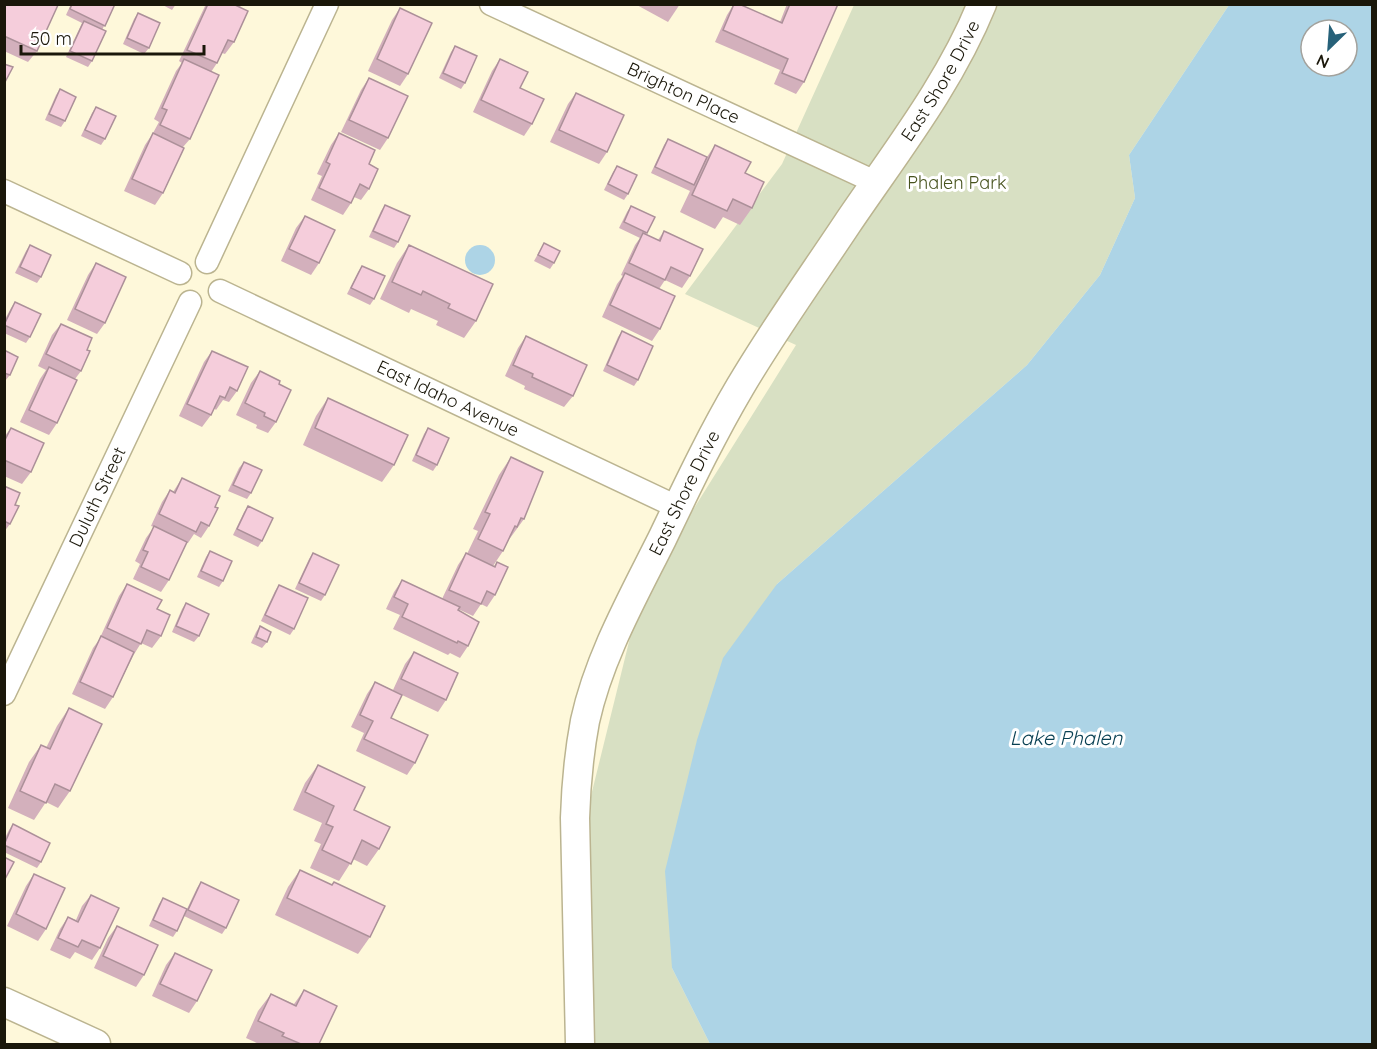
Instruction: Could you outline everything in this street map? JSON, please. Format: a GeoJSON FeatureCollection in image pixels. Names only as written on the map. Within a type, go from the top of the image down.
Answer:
{"type":"FeatureCollection","features":[{"type":"Feature","properties":{"kind":"street"},"geometry":{"type":"LineString","coordinates":[[207,262],[327,4]]}},
{"type":"Feature","properties":{"kind":"street","name":"Brighton Place"},"geometry":{"type":"LineString","coordinates":[[491,4],[875,182]]}},
{"type":"Feature","properties":{"kind":"street","name":"East Shore Drive"},"geometry":{"type":"LineString","coordinates":[[580,1044],[576,785],[586,720],[604,661],[716,429],[742,384],[946,78],[972,29],[982,4]]}},
{"type":"Feature","properties":{"kind":"street"},"geometry":{"type":"LineString","coordinates":[[4,191],[180,273]]}},
{"type":"Feature","properties":{"kind":"street"},"geometry":{"type":"LineString","coordinates":[[201,260],[207,262],[213,265],[221,277],[220,291],[210,301],[197,304],[190,302],[184,298],[178,286],[180,273],[188,263],[201,260]]}},
{"type":"Feature","properties":{"kind":"street","name":"East Idaho Avenue"},"geometry":{"type":"LineString","coordinates":[[220,291],[677,507]]}},
{"type":"Feature","properties":{"kind":"street","name":"Duluth Street"},"geometry":{"type":"LineString","coordinates":[[4,694],[190,302]]}},
{"type":"Feature","properties":{"kind":"street"},"geometry":{"type":"LineString","coordinates":[[4,1002],[96,1044]]}},
{"type":"Feature","properties":{"kind":"green space","name":"Phalen Park"},"geometry":{"type":"Polygon","coordinates":[[[854,5],[1229,5],[1129,155],[1135,198],[1100,275],[1027,365],[777,584],[672,968],[710,1044],[595,1044],[588,808],[641,593],[796,345],[685,294],[782,164],[854,5]]]}},
{"type":"Feature","properties":{"kind":"water","name":"Lake Phalen"},"geometry":{"type":"Polygon","coordinates":[[[1229,5],[1372,5],[1372,1044],[710,1044],[672,968],[665,871],[697,740],[723,658],[777,584],[1027,365],[1100,275],[1135,198],[1129,155],[1229,5]]]}},
{"type":"Feature","properties":{"kind":"water"},"geometry":{"type":"Polygon","coordinates":[[[480,245],[491,249],[495,260],[491,271],[480,275],[469,271],[465,260],[469,249],[480,245]]]}},
{"type":"Feature","properties":{"kind":"building"},"geometry":{"type":"Polygon","coordinates":[[[4,4],[58,5],[37,51],[4,36],[4,4]]]}},
{"type":"Feature","properties":{"kind":"building"},"geometry":{"type":"Polygon","coordinates":[[[72,4],[115,4],[105,26],[70,9],[72,4]]]}},
{"type":"Feature","properties":{"kind":"building"},"geometry":{"type":"Polygon","coordinates":[[[208,4],[233,4],[248,11],[234,42],[228,40],[217,63],[187,50],[208,4]]]}},
{"type":"Feature","properties":{"kind":"building"},"geometry":{"type":"Polygon","coordinates":[[[734,4],[739,4],[782,23],[790,4],[838,4],[804,82],[782,73],[788,59],[723,30],[734,4]]]}},
{"type":"Feature","properties":{"kind":"building"},"geometry":{"type":"Polygon","coordinates":[[[400,8],[432,23],[408,74],[377,59],[400,8]]]}},
{"type":"Feature","properties":{"kind":"building"},"geometry":{"type":"Polygon","coordinates":[[[138,13],[160,23],[149,48],[127,38],[138,13]]]}},
{"type":"Feature","properties":{"kind":"building"},"geometry":{"type":"Polygon","coordinates":[[[84,21],[106,31],[92,61],[70,51],[84,21]]]}},
{"type":"Feature","properties":{"kind":"building"},"geometry":{"type":"Polygon","coordinates":[[[455,46],[477,56],[465,83],[443,73],[455,46]]]}},
{"type":"Feature","properties":{"kind":"building"},"geometry":{"type":"Polygon","coordinates":[[[184,59],[219,75],[190,139],[160,125],[167,110],[162,108],[184,59]]]}},
{"type":"Feature","properties":{"kind":"building"},"geometry":{"type":"Polygon","coordinates":[[[500,59],[528,72],[520,88],[544,99],[532,124],[481,100],[500,59]]]}},
{"type":"Feature","properties":{"kind":"building"},"geometry":{"type":"Polygon","coordinates":[[[4,64],[13,67],[4,84],[4,64]]]}},
{"type":"Feature","properties":{"kind":"building"},"geometry":{"type":"Polygon","coordinates":[[[369,78],[408,96],[388,138],[349,120],[369,78]]]}},
{"type":"Feature","properties":{"kind":"building"},"geometry":{"type":"Polygon","coordinates":[[[60,89],[76,97],[65,121],[49,114],[60,89]]]}},
{"type":"Feature","properties":{"kind":"building"},"geometry":{"type":"Polygon","coordinates":[[[576,93],[624,115],[607,152],[559,130],[576,93]]]}},
{"type":"Feature","properties":{"kind":"building"},"geometry":{"type":"Polygon","coordinates":[[[96,107],[116,116],[105,139],[85,130],[96,107]]]}},
{"type":"Feature","properties":{"kind":"building"},"geometry":{"type":"Polygon","coordinates":[[[153,133],[184,148],[163,193],[132,179],[153,133]]]}},
{"type":"Feature","properties":{"kind":"building"},"geometry":{"type":"Polygon","coordinates":[[[339,133],[375,150],[369,164],[378,169],[369,189],[360,184],[351,203],[319,188],[330,164],[326,162],[339,133]]]}},
{"type":"Feature","properties":{"kind":"building"},"geometry":{"type":"Polygon","coordinates":[[[668,139],[707,157],[694,185],[655,167],[668,139]]]}},
{"type":"Feature","properties":{"kind":"building"},"geometry":{"type":"Polygon","coordinates":[[[715,145],[751,162],[745,173],[764,182],[752,208],[733,199],[727,211],[692,195],[715,145]]]}},
{"type":"Feature","properties":{"kind":"building"},"geometry":{"type":"Polygon","coordinates":[[[617,166],[637,175],[628,194],[608,184],[617,166]]]}},
{"type":"Feature","properties":{"kind":"building"},"geometry":{"type":"Polygon","coordinates":[[[385,205],[410,216],[398,242],[373,231],[385,205]]]}},
{"type":"Feature","properties":{"kind":"building"},"geometry":{"type":"Polygon","coordinates":[[[631,206],[655,217],[647,233],[624,222],[631,206]]]}},
{"type":"Feature","properties":{"kind":"building"},"geometry":{"type":"Polygon","coordinates":[[[305,216],[335,230],[319,263],[289,249],[305,216]]]}},
{"type":"Feature","properties":{"kind":"building"},"geometry":{"type":"Polygon","coordinates":[[[664,231],[703,249],[690,276],[671,267],[665,280],[629,263],[643,233],[660,241],[664,231]]]}},
{"type":"Feature","properties":{"kind":"building"},"geometry":{"type":"Polygon","coordinates":[[[544,243],[560,251],[554,263],[538,255],[544,243]]]}},
{"type":"Feature","properties":{"kind":"building"},"geometry":{"type":"Polygon","coordinates":[[[30,245],[51,255],[41,277],[20,267],[30,245]]]}},
{"type":"Feature","properties":{"kind":"building"},"geometry":{"type":"Polygon","coordinates":[[[409,245],[493,284],[476,321],[448,308],[450,304],[423,291],[421,295],[392,282],[409,245]]]}},
{"type":"Feature","properties":{"kind":"building"},"geometry":{"type":"Polygon","coordinates":[[[96,263],[126,277],[105,323],[75,309],[96,263]]]}},
{"type":"Feature","properties":{"kind":"building"},"geometry":{"type":"Polygon","coordinates":[[[362,266],[385,276],[374,299],[351,288],[362,266]]]}},
{"type":"Feature","properties":{"kind":"building"},"geometry":{"type":"Polygon","coordinates":[[[625,273],[675,296],[660,329],[610,305],[625,273]]]}},
{"type":"Feature","properties":{"kind":"building"},"geometry":{"type":"Polygon","coordinates":[[[15,302],[41,314],[30,337],[4,325],[15,302]]]}},
{"type":"Feature","properties":{"kind":"building"},"geometry":{"type":"Polygon","coordinates":[[[61,324],[92,338],[87,350],[90,351],[81,371],[46,354],[61,324]]]}},
{"type":"Feature","properties":{"kind":"building"},"geometry":{"type":"Polygon","coordinates":[[[622,331],[653,346],[638,380],[607,365],[622,331]]]}},
{"type":"Feature","properties":{"kind":"building"},"geometry":{"type":"Polygon","coordinates":[[[526,336],[587,365],[573,396],[532,377],[533,374],[513,365],[526,336]]]}},
{"type":"Feature","properties":{"kind":"building"},"geometry":{"type":"Polygon","coordinates":[[[4,350],[18,357],[10,375],[4,373],[4,350]]]}},
{"type":"Feature","properties":{"kind":"building"},"geometry":{"type":"Polygon","coordinates":[[[212,351],[248,367],[237,391],[230,387],[225,398],[220,396],[211,415],[187,404],[212,351]]]}},
{"type":"Feature","properties":{"kind":"building"},"geometry":{"type":"Polygon","coordinates":[[[49,367],[77,380],[57,423],[29,410],[49,367]]]}},
{"type":"Feature","properties":{"kind":"building"},"geometry":{"type":"Polygon","coordinates":[[[260,371],[280,381],[279,384],[291,390],[276,422],[264,416],[265,413],[245,403],[260,371]]]}},
{"type":"Feature","properties":{"kind":"building"},"geometry":{"type":"Polygon","coordinates":[[[328,398],[408,435],[394,465],[315,428],[328,398]]]}},
{"type":"Feature","properties":{"kind":"building"},"geometry":{"type":"Polygon","coordinates":[[[11,428],[44,443],[31,472],[4,460],[4,442],[11,428]]]}},
{"type":"Feature","properties":{"kind":"building"},"geometry":{"type":"Polygon","coordinates":[[[428,428],[449,438],[437,465],[416,455],[428,428]]]}},
{"type":"Feature","properties":{"kind":"building"},"geometry":{"type":"Polygon","coordinates":[[[511,457],[543,472],[524,519],[521,518],[517,527],[515,526],[503,551],[478,539],[490,514],[485,512],[511,457]]]}},
{"type":"Feature","properties":{"kind":"building"},"geometry":{"type":"Polygon","coordinates":[[[244,462],[262,470],[251,493],[233,485],[244,462]]]}},
{"type":"Feature","properties":{"kind":"building"},"geometry":{"type":"Polygon","coordinates":[[[182,478],[220,496],[215,507],[218,508],[209,526],[201,522],[196,532],[159,514],[170,490],[175,493],[182,478]]]}},
{"type":"Feature","properties":{"kind":"building"},"geometry":{"type":"Polygon","coordinates":[[[4,486],[20,493],[15,505],[19,506],[10,524],[4,521],[4,486]]]}},
{"type":"Feature","properties":{"kind":"building"},"geometry":{"type":"Polygon","coordinates":[[[248,506],[273,518],[262,541],[237,529],[248,506]]]}},
{"type":"Feature","properties":{"kind":"building"},"geometry":{"type":"Polygon","coordinates":[[[154,526],[187,542],[169,580],[141,567],[148,552],[143,550],[154,526]]]}},
{"type":"Feature","properties":{"kind":"building"},"geometry":{"type":"Polygon","coordinates":[[[210,551],[232,561],[223,581],[201,571],[210,551]]]}},
{"type":"Feature","properties":{"kind":"building"},"geometry":{"type":"Polygon","coordinates":[[[313,553],[339,565],[325,595],[299,583],[313,553]]]}},
{"type":"Feature","properties":{"kind":"building"},"geometry":{"type":"Polygon","coordinates":[[[466,553],[495,567],[497,562],[508,567],[495,595],[487,591],[481,604],[449,590],[466,553]]]}},
{"type":"Feature","properties":{"kind":"building"},"geometry":{"type":"Polygon","coordinates":[[[402,580],[460,607],[458,610],[479,622],[468,646],[402,617],[408,604],[394,597],[402,580]]]}},
{"type":"Feature","properties":{"kind":"building"},"geometry":{"type":"Polygon","coordinates":[[[127,584],[162,600],[157,609],[170,615],[161,636],[147,630],[141,644],[107,628],[127,584]]]}},
{"type":"Feature","properties":{"kind":"building"},"geometry":{"type":"Polygon","coordinates":[[[279,585],[308,598],[294,629],[265,615],[279,585]]]}},
{"type":"Feature","properties":{"kind":"building"},"geometry":{"type":"Polygon","coordinates":[[[186,603],[209,614],[199,636],[176,626],[186,603]]]}},
{"type":"Feature","properties":{"kind":"building"},"geometry":{"type":"Polygon","coordinates":[[[260,626],[271,632],[267,642],[256,637],[260,626]]]}},
{"type":"Feature","properties":{"kind":"building"},"geometry":{"type":"Polygon","coordinates":[[[101,636],[134,652],[113,697],[80,682],[101,636]]]}},
{"type":"Feature","properties":{"kind":"building"},"geometry":{"type":"Polygon","coordinates":[[[414,652],[458,673],[446,700],[401,679],[414,652]]]}},
{"type":"Feature","properties":{"kind":"building"},"geometry":{"type":"Polygon","coordinates":[[[375,682],[402,695],[391,718],[428,735],[415,763],[364,739],[373,721],[360,715],[375,682]]]}},
{"type":"Feature","properties":{"kind":"building"},"geometry":{"type":"Polygon","coordinates":[[[69,708],[102,724],[70,791],[55,784],[46,803],[20,791],[41,745],[50,749],[69,708]]]}},
{"type":"Feature","properties":{"kind":"building"},"geometry":{"type":"Polygon","coordinates":[[[318,765],[365,787],[354,810],[390,827],[379,849],[362,840],[351,864],[322,850],[333,827],[326,824],[334,806],[305,792],[318,765]]]}},
{"type":"Feature","properties":{"kind":"building"},"geometry":{"type":"Polygon","coordinates":[[[13,824],[50,843],[41,862],[4,845],[13,824]]]}},
{"type":"Feature","properties":{"kind":"building"},"geometry":{"type":"Polygon","coordinates":[[[4,857],[14,862],[4,881],[4,857]]]}},
{"type":"Feature","properties":{"kind":"building"},"geometry":{"type":"Polygon","coordinates":[[[300,870],[332,885],[334,882],[385,906],[370,937],[287,898],[300,870]]]}},
{"type":"Feature","properties":{"kind":"building"},"geometry":{"type":"Polygon","coordinates":[[[34,874],[65,888],[46,929],[16,914],[34,874]]]}},
{"type":"Feature","properties":{"kind":"building"},"geometry":{"type":"Polygon","coordinates":[[[201,882],[239,900],[226,928],[188,910],[201,882]]]}},
{"type":"Feature","properties":{"kind":"building"},"geometry":{"type":"Polygon","coordinates":[[[91,895],[119,908],[100,948],[82,940],[78,947],[58,938],[68,917],[78,922],[91,895]]]}},
{"type":"Feature","properties":{"kind":"building"},"geometry":{"type":"Polygon","coordinates":[[[163,898],[187,909],[177,931],[153,920],[163,898]]]}},
{"type":"Feature","properties":{"kind":"building"},"geometry":{"type":"Polygon","coordinates":[[[117,926],[158,945],[144,975],[103,956],[117,926]]]}},
{"type":"Feature","properties":{"kind":"building"},"geometry":{"type":"Polygon","coordinates":[[[175,953],[212,970],[197,1001],[160,984],[175,953]]]}},
{"type":"Feature","properties":{"kind":"building"},"geometry":{"type":"Polygon","coordinates":[[[304,990],[337,1006],[319,1044],[301,1044],[282,1036],[284,1033],[258,1021],[271,994],[296,1006],[304,990]]]}}]}
